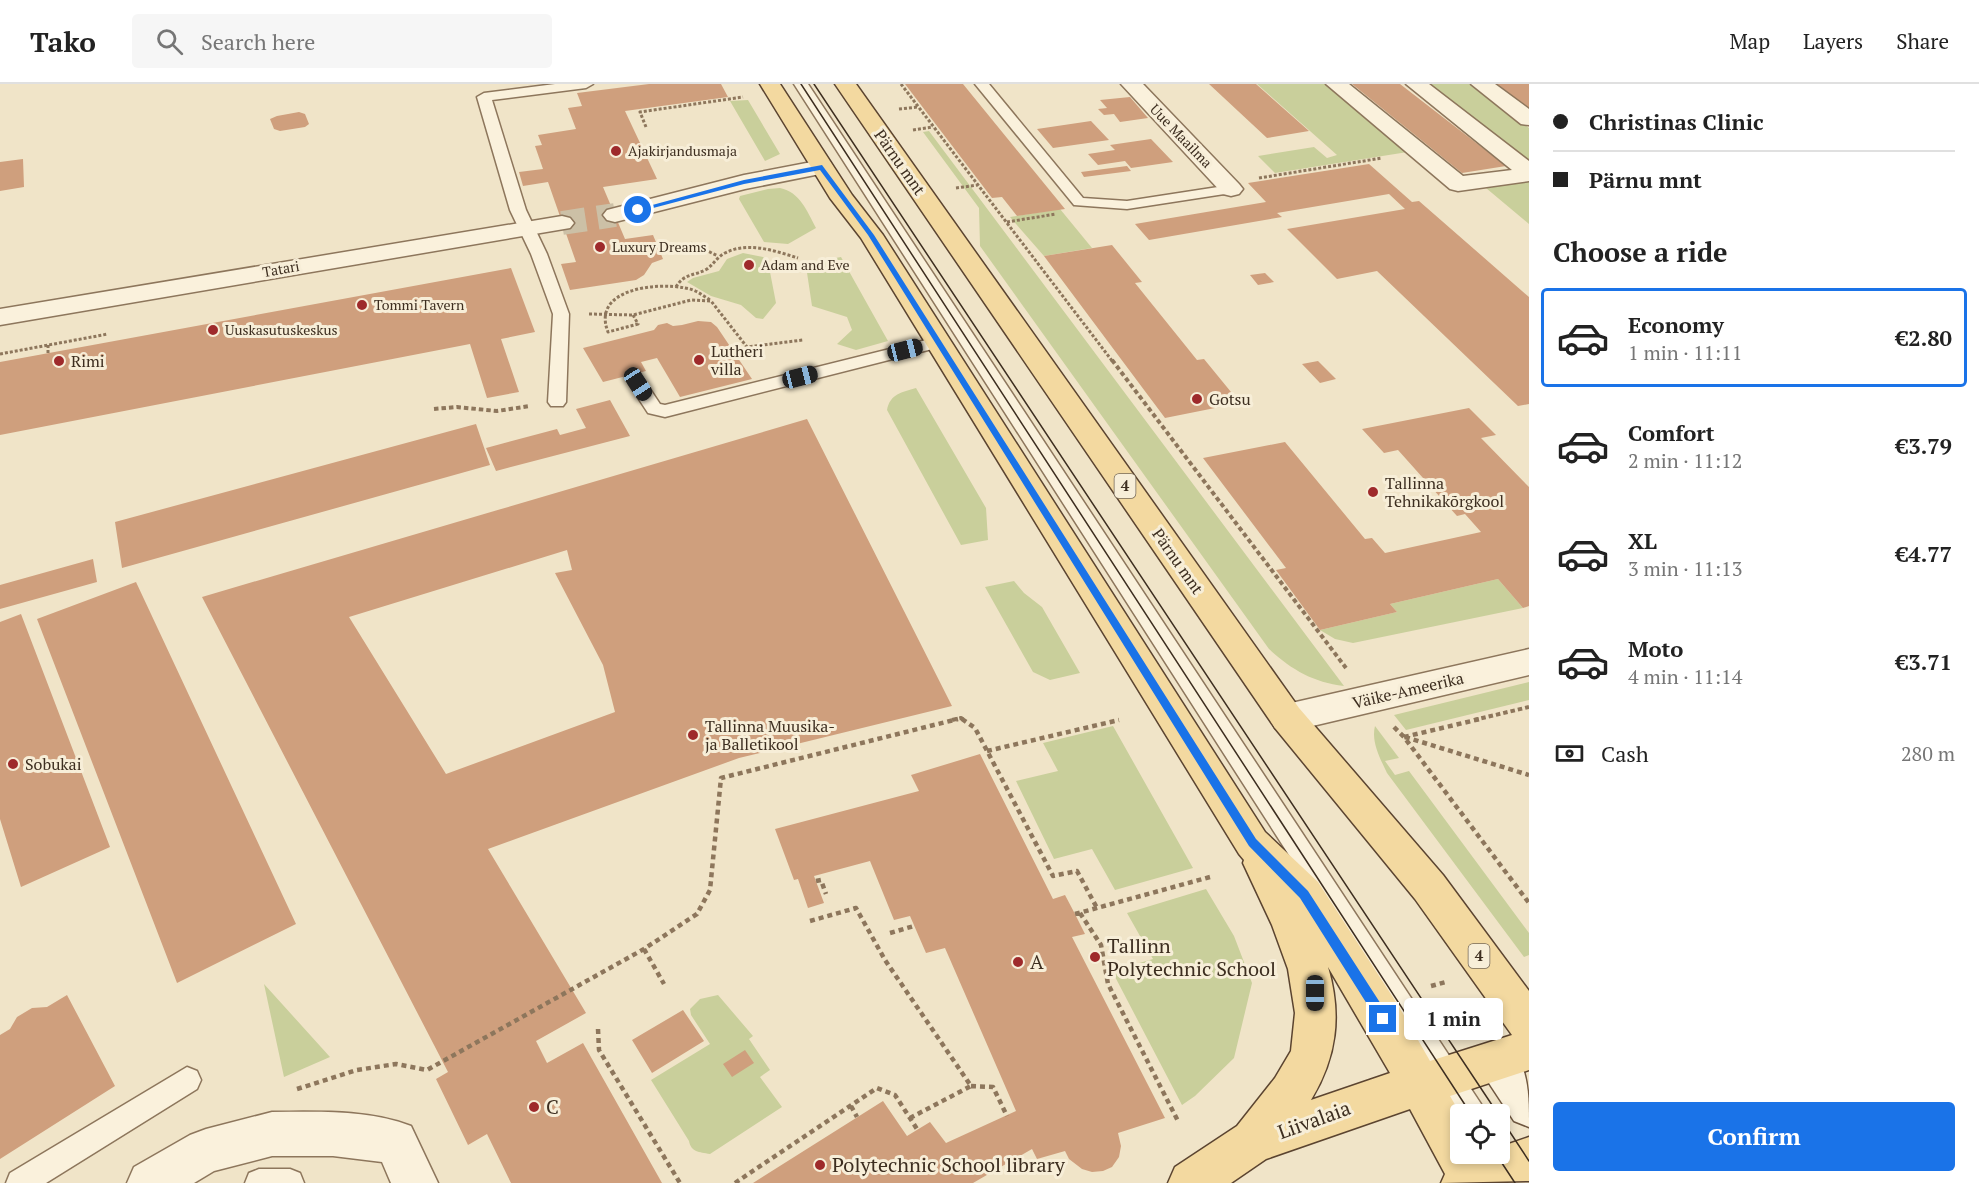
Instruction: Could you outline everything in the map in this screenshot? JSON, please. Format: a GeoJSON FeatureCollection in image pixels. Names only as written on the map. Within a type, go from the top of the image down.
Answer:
{"type":"FeatureCollection","features":[{"type":"Feature","properties":{"kind":"main road","name":"Pärnu mnt"},"geometry":{"type":"LineString","coordinates":[[845,84],[1287,718],[1429,887],[1529,1024]]}},
{"type":"Feature","properties":{"kind":"main road"},"geometry":{"type":"LineString","coordinates":[[761,90],[822,167],[842,198],[871,235],[1252,843],[1299,943],[1315,993],[1315,1037],[1302,1073],[1282,1105],[1253,1142]]}},
{"type":"Feature","properties":{"kind":"main road"},"geometry":{"type":"LineString","coordinates":[[1252,843],[1304,894],[1383,1019],[1433,1082],[1494,1173]]}},
{"type":"Feature","properties":{"kind":"main road","name":"Liivalaia"},"geometry":{"type":"LineString","coordinates":[[1191,1183],[1253,1142],[1368,1101],[1513,1055]]}},
{"type":"Feature","properties":{"kind":"street","name":"Uue Maailma"},"geometry":{"type":"LineString","coordinates":[[1131,84],[1228,186]]}},
{"type":"Feature","properties":{"kind":"street"},"geometry":{"type":"LineString","coordinates":[[1336,84],[1458,184],[1529,173]]}},
{"type":"Feature","properties":{"kind":"street"},"geometry":{"type":"LineString","coordinates":[[1416,84],[1529,173]]}},
{"type":"Feature","properties":{"kind":"street"},"geometry":{"type":"LineString","coordinates":[[1481,84],[1529,119]]}},
{"type":"Feature","properties":{"kind":"street"},"geometry":{"type":"LineString","coordinates":[[615,214],[744,182],[822,167]]}},
{"type":"Feature","properties":{"kind":"street","name":"Tatari"},"geometry":{"type":"LineString","coordinates":[[0,316],[562,222]]}},
{"type":"Feature","properties":{"kind":"street","name":"Väike-Ameerika"},"geometry":{"type":"LineString","coordinates":[[1287,718],[1529,662]]}},
{"type":"Feature","properties":{"kind":"street"},"geometry":{"type":"LineString","coordinates":[[1513,1055],[1529,1106]]}},
{"type":"Feature","properties":{"kind":"street"},"geometry":{"type":"LineString","coordinates":[[150,1183],[206,1151],[272,1134],[333,1134],[395,1142],[416,1183]]}},
{"type":"Feature","properties":{"kind":"lane"},"geometry":{"type":"LineString","coordinates":[[557,402],[561,314],[528,228],[518,210],[484,97],[586,84]]}},
{"type":"Feature","properties":{"kind":"lane"},"geometry":{"type":"LineString","coordinates":[[801,84],[1433,1082],[1459,1104]]}},
{"type":"Feature","properties":{"kind":"lane"},"geometry":{"type":"LineString","coordinates":[[982,84],[1079,202],[1128,205],[1228,186]]}},
{"type":"Feature","properties":{"kind":"lane"},"geometry":{"type":"LineString","coordinates":[[638,384],[654,409],[665,411],[938,342]]}},
{"type":"Feature","properties":{"kind":"lane"},"geometry":{"type":"LineString","coordinates":[[20,1183],[187,1080]]}},
{"type":"Feature","properties":{"kind":"lane"},"geometry":{"type":"LineString","coordinates":[[259,1183],[290,1183]]}},
{"type":"Feature","properties":{"kind":"path"},"geometry":{"type":"LineString","coordinates":[[901,84],[1383,717],[1404,737],[1529,903]]}},
{"type":"Feature","properties":{"kind":"path"},"geometry":{"type":"LineString","coordinates":[[646,127],[640,112],[761,90]]}},
{"type":"Feature","properties":{"kind":"path"},"geometry":{"type":"LineString","coordinates":[[896,110],[918,107]]}},
{"type":"Feature","properties":{"kind":"path"},"geometry":{"type":"LineString","coordinates":[[911,130],[933,127]]}},
{"type":"Feature","properties":{"kind":"path"},"geometry":{"type":"LineString","coordinates":[[1228,186],[1419,152]]}},
{"type":"Feature","properties":{"kind":"path"},"geometry":{"type":"LineString","coordinates":[[952,189],[978,185]]}},
{"type":"Feature","properties":{"kind":"path"},"geometry":{"type":"LineString","coordinates":[[1006,222],[1070,212],[1079,202]]}},
{"type":"Feature","properties":{"kind":"path"},"geometry":{"type":"LineString","coordinates":[[692,243],[718,256]]}},
{"type":"Feature","properties":{"kind":"path"},"geometry":{"type":"LineString","coordinates":[[676,287],[683,276],[707,269],[718,256],[727,250],[751,248],[798,258]]}},
{"type":"Feature","properties":{"kind":"path"},"geometry":{"type":"LineString","coordinates":[[633,315],[638,324],[608,332],[604,315],[609,303],[621,296],[644,288],[693,289],[711,301],[747,347],[803,340]]}},
{"type":"Feature","properties":{"kind":"path"},"geometry":{"type":"LineString","coordinates":[[561,314],[633,315],[691,300],[711,301]]}},
{"type":"Feature","properties":{"kind":"path"},"geometry":{"type":"LineString","coordinates":[[0,354],[108,334]]}},
{"type":"Feature","properties":{"kind":"path"},"geometry":{"type":"LineString","coordinates":[[48,345],[48,353]]}},
{"type":"Feature","properties":{"kind":"path"},"geometry":{"type":"LineString","coordinates":[[434,409],[457,407],[497,411]]}},
{"type":"Feature","properties":{"kind":"path"},"geometry":{"type":"LineString","coordinates":[[1404,737],[1529,707]]}},
{"type":"Feature","properties":{"kind":"path"},"geometry":{"type":"LineString","coordinates":[[357,1070],[396,1064],[427,1070],[644,948],[697,914],[710,890],[721,778],[961,718],[975,728],[1053,876],[1077,871],[1097,908]]}},
{"type":"Feature","properties":{"kind":"path"},"geometry":{"type":"LineString","coordinates":[[987,751],[1119,720]]}},
{"type":"Feature","properties":{"kind":"path"},"geometry":{"type":"LineString","coordinates":[[1404,737],[1529,775]]}},
{"type":"Feature","properties":{"kind":"path"},"geometry":{"type":"LineString","coordinates":[[1178,1121],[1108,984],[1101,945],[1078,913],[1210,877]]}},
{"type":"Feature","properties":{"kind":"path"},"geometry":{"type":"LineString","coordinates":[[816,881],[820,880],[826,894]]}},
{"type":"Feature","properties":{"kind":"path"},"geometry":{"type":"LineString","coordinates":[[810,921],[856,908],[885,960],[971,1086]]}},
{"type":"Feature","properties":{"kind":"path"},"geometry":{"type":"LineString","coordinates":[[890,933],[914,926]]}},
{"type":"Feature","properties":{"kind":"path"},"geometry":{"type":"LineString","coordinates":[[644,948],[664,984]]}},
{"type":"Feature","properties":{"kind":"path"},"geometry":{"type":"LineString","coordinates":[[1431,986],[1446,982]]}},
{"type":"Feature","properties":{"kind":"path"},"geometry":{"type":"LineString","coordinates":[[598,1029],[599,1050],[680,1183]]}},
{"type":"Feature","properties":{"kind":"path"},"geometry":{"type":"LineString","coordinates":[[910,1118],[971,1086],[993,1087],[1007,1116]]}},
{"type":"Feature","properties":{"kind":"path"},"geometry":{"type":"LineString","coordinates":[[735,1183],[877,1088],[895,1095],[917,1129]]}},
{"type":"Feature","properties":{"kind":"path"},"geometry":{"type":"LineString","coordinates":[[851,1106],[857,1117]]}},
{"type":"Feature","properties":{"kind":"green space"},"geometry":{"type":"Polygon","coordinates":[[[1257,84],[1333,84],[1414,151],[1275,173],[1258,156],[1314,147],[1327,158],[1337,155],[1257,84]]]}},
{"type":"Feature","properties":{"kind":"green space"},"geometry":{"type":"Polygon","coordinates":[[[1428,84],[1469,84],[1529,128],[1529,162],[1428,84]]]}},
{"type":"Feature","properties":{"kind":"green space"},"geometry":{"type":"Polygon","coordinates":[[[748,100],[780,154],[765,161],[730,101],[748,100]]]}},
{"type":"Feature","properties":{"kind":"green space"},"geometry":{"type":"Polygon","coordinates":[[[929,131],[1344,686],[1304,674],[1269,649],[980,246],[979,208],[923,132],[929,131]]]}},
{"type":"Feature","properties":{"kind":"green space"},"geometry":{"type":"Polygon","coordinates":[[[1529,181],[1529,224],[1486,188],[1529,181]]]}},
{"type":"Feature","properties":{"kind":"green space"},"geometry":{"type":"Polygon","coordinates":[[[780,188],[798,198],[816,228],[788,244],[764,242],[739,199],[740,196],[780,188]]]}},
{"type":"Feature","properties":{"kind":"green space"},"geometry":{"type":"Polygon","coordinates":[[[1060,209],[1092,248],[1044,256],[1010,217],[1060,209]]]}},
{"type":"Feature","properties":{"kind":"green space"},"geometry":{"type":"Polygon","coordinates":[[[743,253],[763,257],[772,263],[770,272],[776,303],[763,319],[756,318],[741,305],[711,296],[687,282],[693,278],[719,271],[727,259],[743,253]]]}},
{"type":"Feature","properties":{"kind":"green space"},"geometry":{"type":"Polygon","coordinates":[[[841,257],[888,341],[856,350],[837,344],[852,330],[847,317],[812,306],[806,266],[814,262],[841,257]]]}},
{"type":"Feature","properties":{"kind":"green space"},"geometry":{"type":"Polygon","coordinates":[[[916,388],[986,508],[988,540],[961,545],[887,410],[894,397],[901,392],[916,388]]]}},
{"type":"Feature","properties":{"kind":"green space"},"geometry":{"type":"Polygon","coordinates":[[[1498,579],[1523,608],[1353,643],[1335,639],[1320,630],[1397,612],[1390,604],[1498,579]]]}},
{"type":"Feature","properties":{"kind":"green space"},"geometry":{"type":"Polygon","coordinates":[[[1014,581],[1024,593],[1042,607],[1080,673],[1050,680],[1033,672],[985,587],[1014,581]]]}},
{"type":"Feature","properties":{"kind":"green space"},"geometry":{"type":"Polygon","coordinates":[[[1529,682],[1529,700],[1406,730],[1394,715],[1529,682]]]}},
{"type":"Feature","properties":{"kind":"green space"},"geometry":{"type":"Polygon","coordinates":[[[1113,726],[1193,868],[1115,890],[1092,849],[1054,859],[1016,781],[1058,771],[1043,743],[1113,726]]]}},
{"type":"Feature","properties":{"kind":"green space"},"geometry":{"type":"Polygon","coordinates":[[[1375,726],[1399,758],[1385,761],[1395,775],[1409,771],[1529,933],[1529,955],[1524,957],[1387,773],[1375,744],[1375,726]]]}},
{"type":"Feature","properties":{"kind":"green space"},"geometry":{"type":"Polygon","coordinates":[[[1206,889],[1234,936],[1252,983],[1234,1058],[1195,1096],[1182,1105],[1112,971],[1153,959],[1127,913],[1206,889]]]}},
{"type":"Feature","properties":{"kind":"green space"},"geometry":{"type":"Polygon","coordinates":[[[264,984],[330,1057],[284,1077],[264,984]]]}},
{"type":"Feature","properties":{"kind":"green space"},"geometry":{"type":"Polygon","coordinates":[[[718,995],[753,1036],[749,1039],[770,1070],[760,1077],[782,1107],[710,1154],[696,1151],[692,1147],[651,1080],[710,1044],[691,1015],[690,1009],[700,999],[718,995]]]}},
{"type":"Feature","properties":{"kind":"building"},"geometry":{"type":"Polygon","coordinates":[[[649,84],[721,84],[728,97],[625,111],[657,179],[603,187],[625,239],[653,235],[663,259],[652,263],[644,275],[636,280],[570,290],[561,264],[576,262],[548,182],[523,186],[519,172],[543,169],[535,146],[542,145],[538,135],[576,129],[568,108],[582,106],[577,93],[649,84]]]}},
{"type":"Feature","properties":{"kind":"building"},"geometry":{"type":"Polygon","coordinates":[[[905,84],[963,84],[1065,209],[1017,216],[1002,197],[992,198],[905,84]]]}},
{"type":"Feature","properties":{"kind":"building"},"geometry":{"type":"Polygon","coordinates":[[[1209,84],[1256,84],[1309,131],[1267,138],[1209,84]]]}},
{"type":"Feature","properties":{"kind":"building"},"geometry":{"type":"Polygon","coordinates":[[[1352,84],[1400,84],[1506,166],[1462,173],[1352,84]]]}},
{"type":"Feature","properties":{"kind":"building"},"geometry":{"type":"Polygon","coordinates":[[[1490,84],[1529,84],[1529,112],[1490,84]]]}},
{"type":"Feature","properties":{"kind":"building"},"geometry":{"type":"Polygon","coordinates":[[[1130,97],[1148,118],[1120,122],[1114,114],[1104,115],[1098,109],[1107,108],[1100,100],[1130,97]]]}},
{"type":"Feature","properties":{"kind":"building"},"geometry":{"type":"Polygon","coordinates":[[[299,112],[305,114],[309,124],[305,127],[280,131],[274,129],[270,119],[299,112]]]}},
{"type":"Feature","properties":{"kind":"building"},"geometry":{"type":"Polygon","coordinates":[[[1091,121],[1109,140],[1053,148],[1037,129],[1091,121]]]}},
{"type":"Feature","properties":{"kind":"building"},"geometry":{"type":"Polygon","coordinates":[[[1151,139],[1173,162],[1131,168],[1125,161],[1098,165],[1088,154],[1115,150],[1110,145],[1151,139]]]}},
{"type":"Feature","properties":{"kind":"building"},"geometry":{"type":"Polygon","coordinates":[[[23,159],[24,187],[0,191],[0,162],[23,159]]]}},
{"type":"Feature","properties":{"kind":"building"},"geometry":{"type":"Polygon","coordinates":[[[1369,164],[1412,202],[1419,201],[1529,297],[1529,404],[1518,406],[1377,271],[1337,279],[1287,229],[1405,209],[1389,194],[1277,213],[1282,217],[1149,240],[1135,224],[1266,202],[1248,183],[1369,164]]]}},
{"type":"Feature","properties":{"kind":"building"},"geometry":{"type":"Polygon","coordinates":[[[1127,166],[1131,171],[1084,177],[1081,172],[1127,166]]]}},
{"type":"Feature","properties":{"kind":"building"},"geometry":{"type":"Polygon","coordinates":[[[1112,245],[1142,282],[1135,283],[1197,360],[1204,359],[1240,403],[1165,418],[1044,256],[1112,245]]]}},
{"type":"Feature","properties":{"kind":"building"},"geometry":{"type":"Polygon","coordinates":[[[511,268],[535,332],[501,339],[519,392],[487,398],[470,344],[0,435],[0,362],[511,268]]]}},
{"type":"Feature","properties":{"kind":"building"},"geometry":{"type":"Polygon","coordinates":[[[1265,273],[1274,282],[1258,285],[1250,275],[1265,273]]]}},
{"type":"Feature","properties":{"kind":"building","name":"Lutheri villa"},"geometry":{"type":"Polygon","coordinates":[[[698,321],[711,322],[717,327],[752,379],[680,397],[657,358],[641,362],[646,371],[603,382],[583,348],[654,330],[658,325],[667,323],[673,326],[698,321]]]}},
{"type":"Feature","properties":{"kind":"building"},"geometry":{"type":"Polygon","coordinates":[[[1318,361],[1336,379],[1320,383],[1302,364],[1318,361]]]}},
{"type":"Feature","properties":{"kind":"building"},"geometry":{"type":"Polygon","coordinates":[[[610,400],[630,436],[496,471],[486,448],[557,429],[560,435],[586,428],[576,409],[610,400]]]}},
{"type":"Feature","properties":{"kind":"building"},"geometry":{"type":"Polygon","coordinates":[[[1469,408],[1496,435],[1481,438],[1529,487],[1529,606],[1523,608],[1498,579],[1390,604],[1397,612],[1320,630],[1276,570],[1286,568],[1203,458],[1285,442],[1365,539],[1372,538],[1385,553],[1481,532],[1465,514],[1457,516],[1398,450],[1384,453],[1362,429],[1469,408]]]}},
{"type":"Feature","properties":{"kind":"building","name":"Tallinna Muusika- ja Balletikool"},"geometry":{"type":"Polygon","coordinates":[[[807,419],[952,706],[739,758],[488,849],[586,1013],[536,1041],[547,1063],[583,1043],[662,1183],[511,1183],[487,1134],[468,1145],[436,1079],[448,1072],[202,597],[807,419]],[[567,550],[349,617],[446,774],[615,712],[603,665],[555,573],[572,570],[567,550]]]}},
{"type":"Feature","properties":{"kind":"building"},"geometry":{"type":"Polygon","coordinates":[[[476,424],[490,465],[122,568],[115,522],[476,424]]]}},
{"type":"Feature","properties":{"kind":"building"},"geometry":{"type":"Polygon","coordinates":[[[93,559],[97,582],[0,609],[0,585],[93,559]]]}},
{"type":"Feature","properties":{"kind":"building"},"geometry":{"type":"Polygon","coordinates":[[[136,582],[296,924],[177,983],[37,619],[136,582]]]}},
{"type":"Feature","properties":{"kind":"building"},"geometry":{"type":"Polygon","coordinates":[[[21,614],[110,847],[21,887],[0,819],[0,622],[21,614]]]}},
{"type":"Feature","properties":{"kind":"building","name":"A"},"geometry":{"type":"Polygon","coordinates":[[[980,754],[1053,899],[1065,895],[1075,914],[1085,934],[1072,937],[1165,1118],[1118,1133],[1121,1146],[1119,1157],[1112,1167],[1103,1171],[1092,1172],[1082,1169],[1069,1159],[1065,1151],[1037,1159],[1032,1149],[973,1183],[753,1183],[883,1101],[907,1136],[930,1122],[946,1143],[1016,1111],[945,948],[926,953],[910,916],[894,920],[870,861],[814,876],[824,903],[808,908],[798,879],[794,880],[775,829],[919,791],[911,775],[980,754]]]}},
{"type":"Feature","properties":{"kind":"building"},"geometry":{"type":"Polygon","coordinates":[[[67,995],[115,1086],[0,1159],[0,1035],[10,1029],[17,1017],[32,1008],[47,1007],[67,995]]]}},
{"type":"Feature","properties":{"kind":"building"},"geometry":{"type":"Polygon","coordinates":[[[683,1010],[704,1041],[652,1073],[632,1040],[683,1010]]]}},
{"type":"Feature","properties":{"kind":"building"},"geometry":{"type":"Polygon","coordinates":[[[745,1050],[754,1063],[732,1077],[723,1064],[745,1050]]]}},
{"type":"Feature","properties":{"kind":"tunnel"},"geometry":{"type":"LineString","coordinates":[[562,223],[615,215]]}},
{"type":"Feature","properties":{"kind":"tram line"},"geometry":{"type":"LineString","coordinates":[[801,84],[1464,1104]]}},
{"type":"Feature","properties":{"kind":"tram line"},"geometry":{"type":"LineString","coordinates":[[814,84],[1491,1104]]}},
{"type":"Feature","properties":{"kind":"tram line"},"geometry":{"type":"LineString","coordinates":[[1510,1132],[1529,1161]]}},
{"type":"Feature","properties":{"kind":"tram line"},"geometry":{"type":"LineString","coordinates":[[1503,1164],[1515,1183]]}},
{"type":"Feature","properties":{"kind":"place","name":"Ajakirjandusmaja"},"geometry":{"type":"Point","coordinates":[616,151]}},
{"type":"Feature","properties":{"kind":"place","name":"Luxury Dreams"},"geometry":{"type":"Point","coordinates":[600,247]}},
{"type":"Feature","properties":{"kind":"place","name":"Adam and Eve"},"geometry":{"type":"Point","coordinates":[749,265]}},
{"type":"Feature","properties":{"kind":"place","name":"Tommi Tavern"},"geometry":{"type":"Point","coordinates":[362,305]}},
{"type":"Feature","properties":{"kind":"place","name":"Uuskasutuskeskus"},"geometry":{"type":"Point","coordinates":[213,330]}},
{"type":"Feature","properties":{"kind":"place","name":"Lutheri villa"},"geometry":{"type":"Point","coordinates":[699,360]}},
{"type":"Feature","properties":{"kind":"place","name":"Rimi"},"geometry":{"type":"Point","coordinates":[59,361]}},
{"type":"Feature","properties":{"kind":"place","name":"Gotsu"},"geometry":{"type":"Point","coordinates":[1197,399]}},
{"type":"Feature","properties":{"kind":"place","name":"Tallinna Tehnikakõrgkool"},"geometry":{"type":"Point","coordinates":[1373,492]}},
{"type":"Feature","properties":{"kind":"place","name":"Tallinna Muusika- ja Balletikool"},"geometry":{"type":"Point","coordinates":[693,735]}},
{"type":"Feature","properties":{"kind":"place","name":"Sobukai"},"geometry":{"type":"Point","coordinates":[13,764]}},
{"type":"Feature","properties":{"kind":"place","name":"Tallinn Polytechnic School"},"geometry":{"type":"Point","coordinates":[1095,957]}},
{"type":"Feature","properties":{"kind":"place","name":"A"},"geometry":{"type":"Point","coordinates":[1018,962]}},
{"type":"Feature","properties":{"kind":"place","name":"C"},"geometry":{"type":"Point","coordinates":[534,1107]}},
{"type":"Feature","properties":{"kind":"place","name":"Polytechnic School library"},"geometry":{"type":"Point","coordinates":[820,1165]}},
{"type":"Feature","properties":{"kind":"route"},"geometry":{"type":"LineString","coordinates":[[638,210],[744,182],[822,167],[842,198],[871,235],[1252,843],[1304,894],[1383,1019]]}}]}
